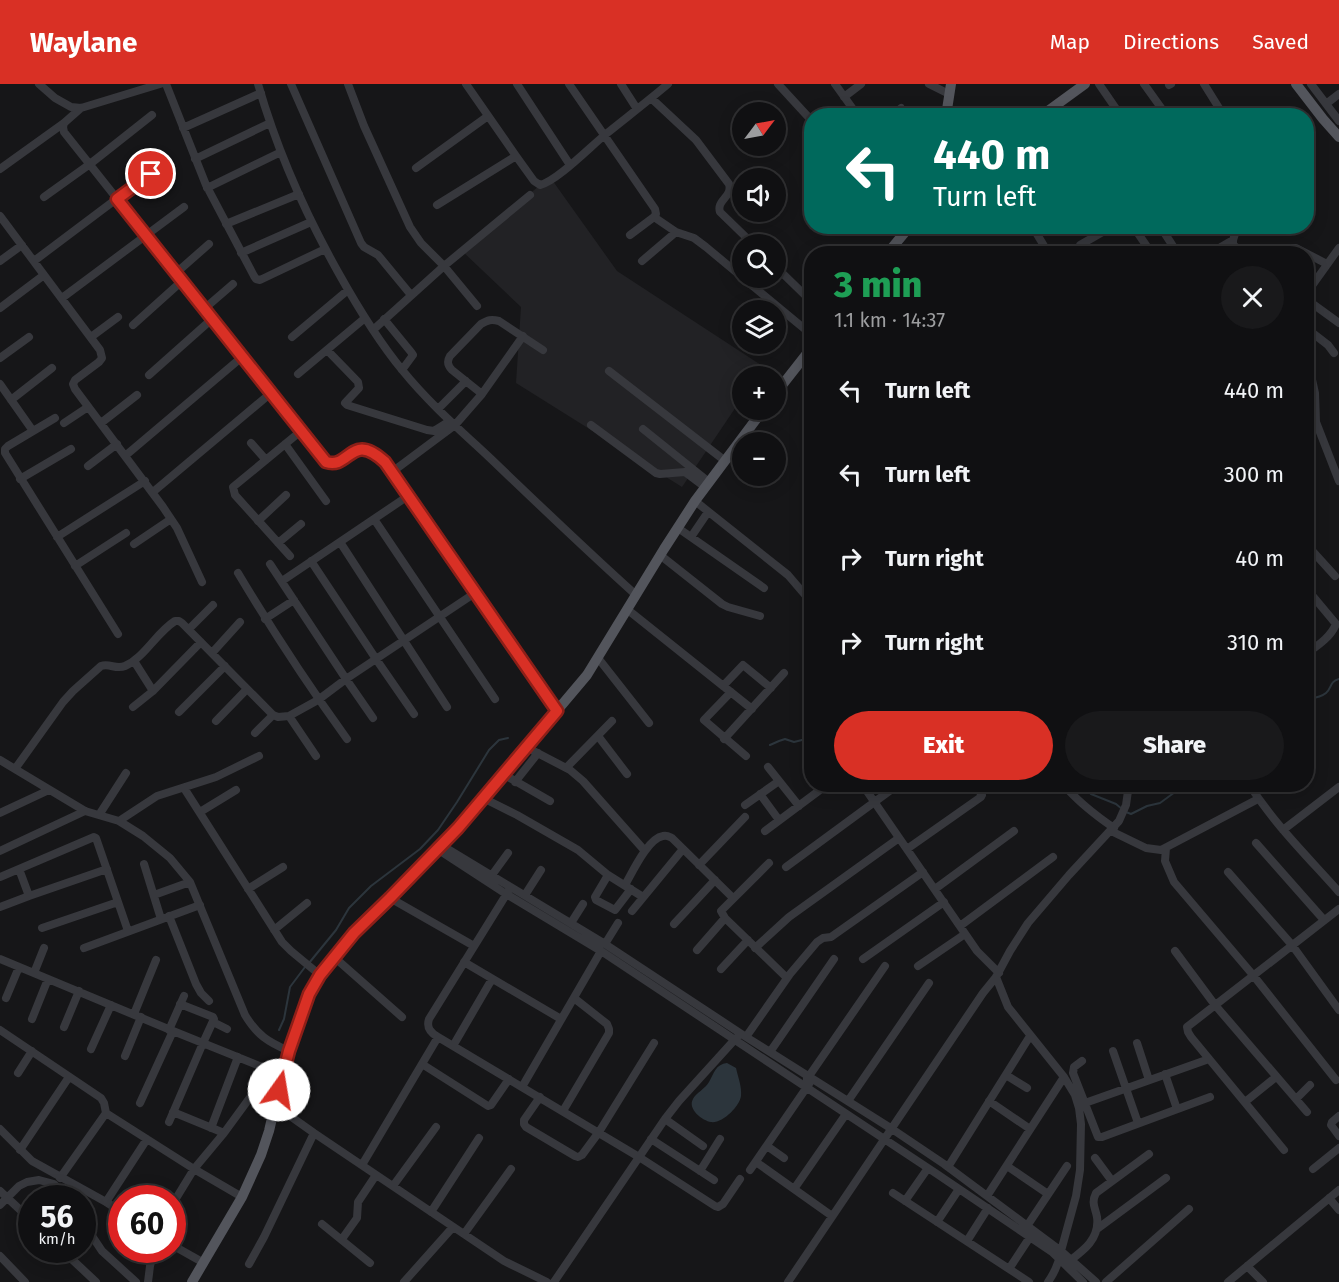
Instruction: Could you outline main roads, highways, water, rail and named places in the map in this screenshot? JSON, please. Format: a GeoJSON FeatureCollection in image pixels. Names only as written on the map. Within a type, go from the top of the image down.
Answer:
{"type":"FeatureCollection","features":[{"type":"Feature","properties":{"kind":"main road"},"geometry":{"type":"LineString","coordinates":[[1052,108],[1085,84]]}},
{"type":"Feature","properties":{"kind":"main road"},"geometry":{"type":"LineString","coordinates":[[1296,84],[1336,123],[1339,137]]}},
{"type":"Feature","properties":{"kind":"main road"},"geometry":{"type":"LineString","coordinates":[[947,108],[950,89]]}},
{"type":"Feature","properties":{"kind":"main road"},"geometry":{"type":"LineString","coordinates":[[893,246],[903,234]]}},
{"type":"Feature","properties":{"kind":"main road"},"geometry":{"type":"LineString","coordinates":[[786,380],[804,357]]}},
{"type":"Feature","properties":{"kind":"main road"},"geometry":{"type":"LineString","coordinates":[[192,1282],[242,1197],[261,1155],[289,1051],[309,994],[312,968],[334,957],[354,933],[439,847],[587,675],[695,501],[755,420]]}},
{"type":"Feature","properties":{"kind":"waterway"},"geometry":{"type":"LineString","coordinates":[[1314,698],[1324,695],[1339,679]]}},
{"type":"Feature","properties":{"kind":"waterway"},"geometry":{"type":"LineString","coordinates":[[309,963],[336,930],[349,908],[371,886],[420,849],[438,830],[489,750],[499,740],[508,738]]}},
{"type":"Feature","properties":{"kind":"waterway"},"geometry":{"type":"LineString","coordinates":[[770,745],[785,739],[794,742],[804,739]]}},
{"type":"Feature","properties":{"kind":"waterway"},"geometry":{"type":"LineString","coordinates":[[1089,792],[1122,809]]}},
{"type":"Feature","properties":{"kind":"waterway"},"geometry":{"type":"LineString","coordinates":[[1126,812],[1131,814],[1147,806],[1160,803],[1175,792]]}},
{"type":"Feature","properties":{"kind":"waterway"},"geometry":{"type":"LineString","coordinates":[[279,1030],[284,1019],[290,987],[305,967]]}}]}
